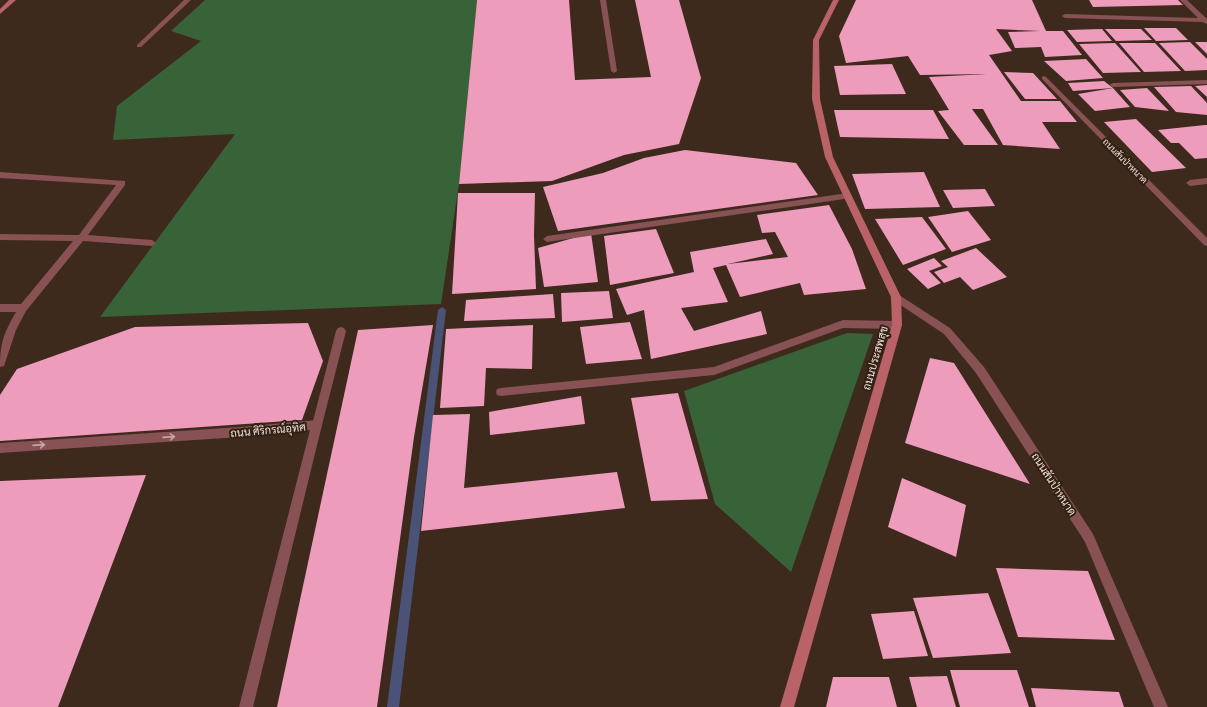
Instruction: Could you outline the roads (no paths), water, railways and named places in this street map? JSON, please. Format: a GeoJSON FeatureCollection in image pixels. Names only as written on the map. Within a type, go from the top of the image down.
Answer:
{"type":"FeatureCollection","features":[{"type":"Feature","properties":{"kind":"street"},"geometry":{"type":"LineString","coordinates":[[0,12],[13,0]]}},
{"type":"Feature","properties":{"kind":"street"},"geometry":{"type":"LineString","coordinates":[[139,46],[188,0]]}},
{"type":"Feature","properties":{"kind":"street"},"geometry":{"type":"LineString","coordinates":[[603,0],[614,71]]}},
{"type":"Feature","properties":{"kind":"street","name":"ถนนประสพสุข"},"geometry":{"type":"LineString","coordinates":[[788,707],[897,325],[896,297],[829,157],[816,99],[816,40],[836,0]]}},
{"type":"Feature","properties":{"kind":"street"},"geometry":{"type":"LineString","coordinates":[[1183,0],[1205,22]]}},
{"type":"Feature","properties":{"kind":"street"},"geometry":{"type":"LineString","coordinates":[[1065,16],[1205,22]]}},
{"type":"Feature","properties":{"kind":"street","name":"ถนนสันป่าหนาด"},"geometry":{"type":"LineString","coordinates":[[1044,78],[1207,243]]}},
{"type":"Feature","properties":{"kind":"street"},"geometry":{"type":"LineString","coordinates":[[1113,85],[1207,82]]}},
{"type":"Feature","properties":{"kind":"street"},"geometry":{"type":"LineString","coordinates":[[0,175],[122,183],[81,238],[23,308],[11,330],[0,363]]}},
{"type":"Feature","properties":{"kind":"street"},"geometry":{"type":"LineString","coordinates":[[1190,183],[1207,181]]}},
{"type":"Feature","properties":{"kind":"street"},"geometry":{"type":"LineString","coordinates":[[547,239],[848,196]]}},
{"type":"Feature","properties":{"kind":"street"},"geometry":{"type":"LineString","coordinates":[[0,237],[81,238],[152,242]]}},
{"type":"Feature","properties":{"kind":"street","name":"ถนนสันป่าหนาด"},"geometry":{"type":"LineString","coordinates":[[896,297],[947,330],[980,370],[1090,538],[1160,707]]}},
{"type":"Feature","properties":{"kind":"street"},"geometry":{"type":"LineString","coordinates":[[0,308],[23,308]]}},
{"type":"Feature","properties":{"kind":"street"},"geometry":{"type":"LineString","coordinates":[[501,392],[714,371],[843,324],[897,325]]}},
{"type":"Feature","properties":{"kind":"street"},"geometry":{"type":"LineString","coordinates":[[317,425],[341,331]]}},
{"type":"Feature","properties":{"kind":"street","name":"ถนน ศิริกรณ์อุทิศ"},"geometry":{"type":"LineString","coordinates":[[0,448],[240,432],[317,425],[246,707]]}},
{"type":"Feature","properties":{"kind":"waterway"},"geometry":{"type":"LineString","coordinates":[[393,707],[442,310]]}}]}
